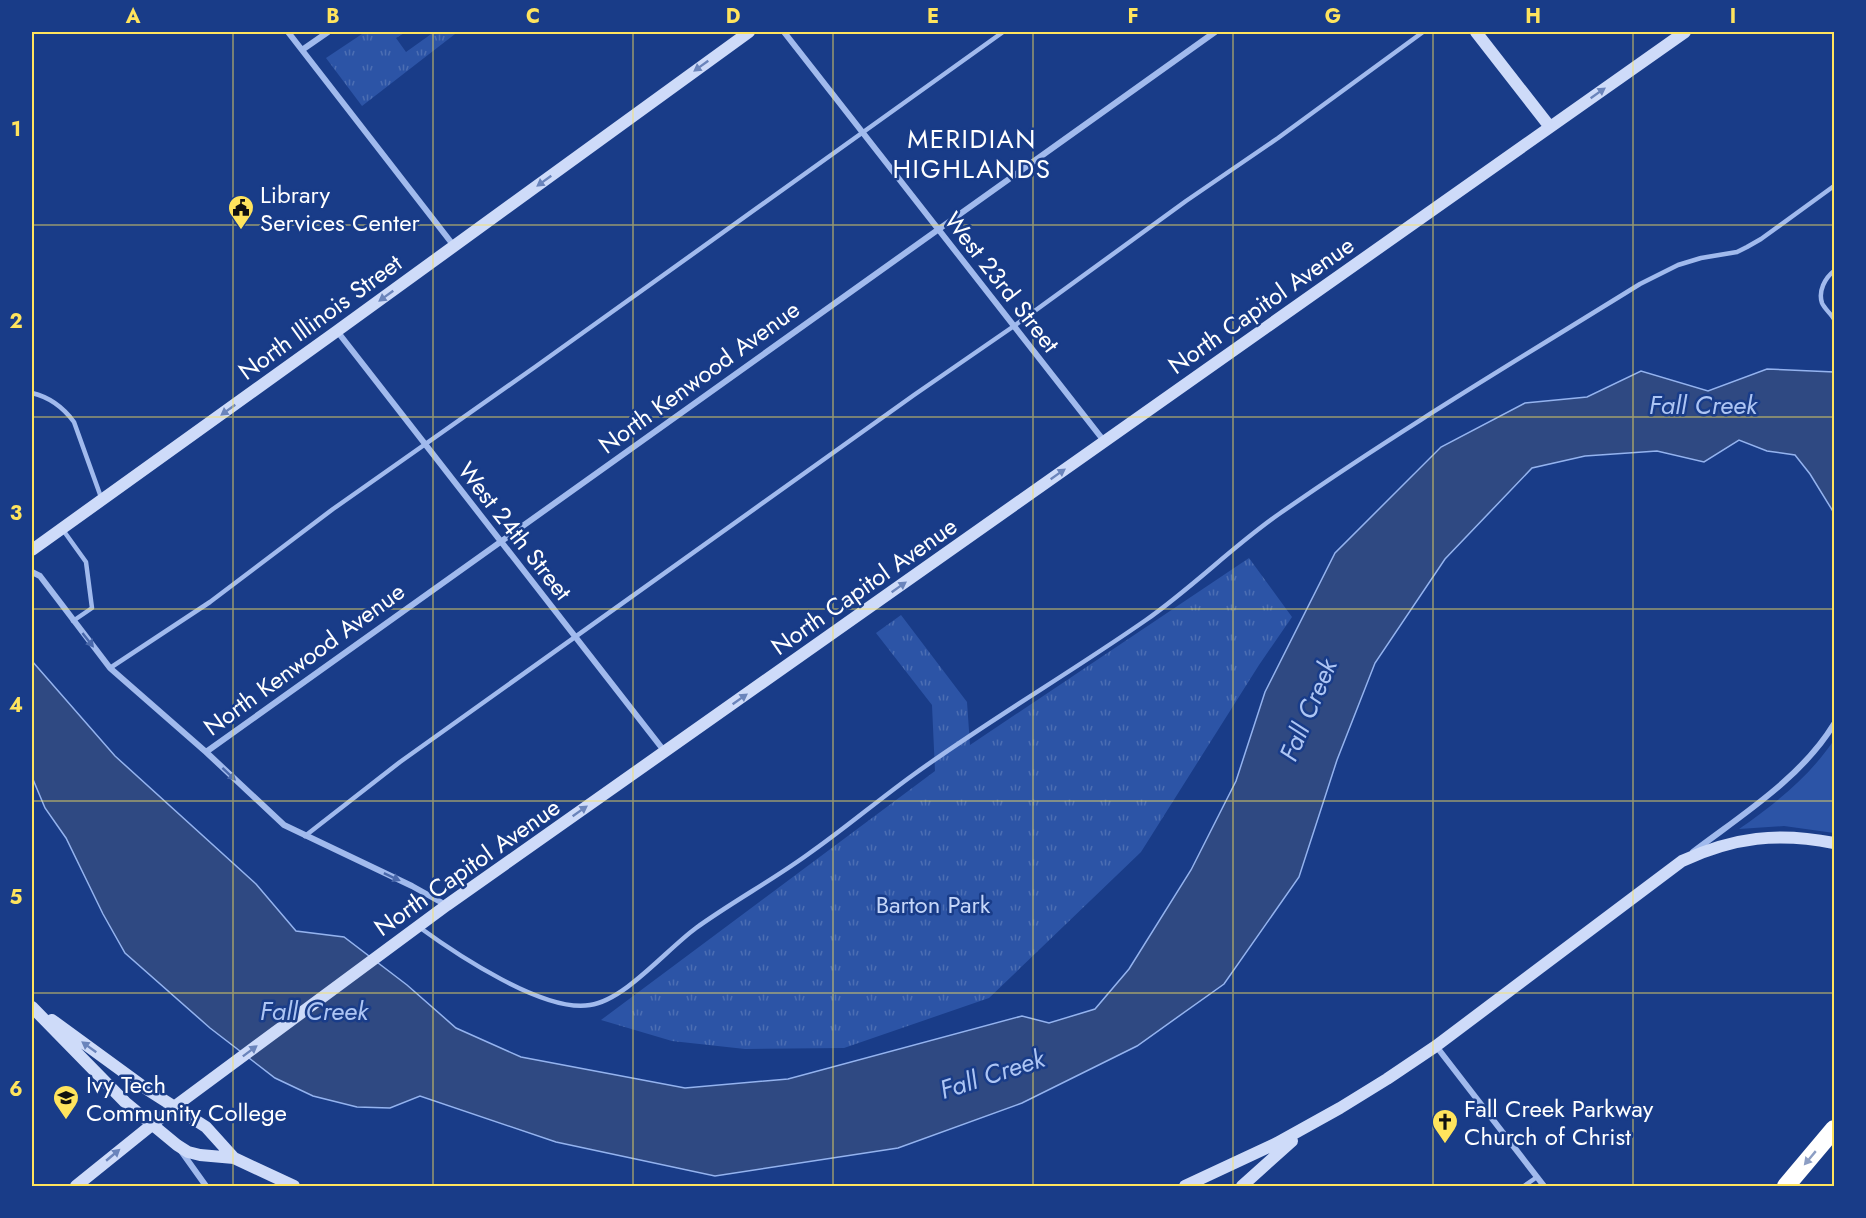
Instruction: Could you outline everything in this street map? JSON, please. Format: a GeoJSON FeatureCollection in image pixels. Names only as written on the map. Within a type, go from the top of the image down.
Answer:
{"type":"FeatureCollection","features":[{"type":"Feature","properties":{"kind":"highway"},"geometry":{"type":"LineString","coordinates":[[1786,1186],[1834,1129]]}},
{"type":"Feature","properties":{"kind":"main road","name":"North Illinois Street"},"geometry":{"type":"LineString","coordinates":[[32,550],[337,332],[748,32]]}},
{"type":"Feature","properties":{"kind":"main road"},"geometry":{"type":"LineString","coordinates":[[1476,32],[1550,127]]}},
{"type":"Feature","properties":{"kind":"main road","name":"North Capitol Avenue"},"geometry":{"type":"LineString","coordinates":[[76,1186],[174,1107],[447,905],[1685,32]]}},
{"type":"Feature","properties":{"kind":"main road"},"geometry":{"type":"LineString","coordinates":[[1185,1186],[1277,1143],[1372,1089],[1436,1046],[1674,866],[1705,851],[1755,838],[1797,837],[1834,843]]}},
{"type":"Feature","properties":{"kind":"main road"},"geometry":{"type":"LineString","coordinates":[[32,1006],[174,1107],[206,1127],[234,1158]]}},
{"type":"Feature","properties":{"kind":"main road"},"geometry":{"type":"LineString","coordinates":[[32,1006],[124,1102],[177,1145],[188,1152],[200,1155],[234,1158],[294,1186]]}},
{"type":"Feature","properties":{"kind":"main road"},"geometry":{"type":"LineString","coordinates":[[1242,1186],[1308,1126]]}},
{"type":"Feature","properties":{"kind":"street"},"geometry":{"type":"LineString","coordinates":[[288,32],[454,246]]}},
{"type":"Feature","properties":{"kind":"street"},"geometry":{"type":"LineString","coordinates":[[302,50],[328,32]]}},
{"type":"Feature","properties":{"kind":"street","name":"West 23rd Street"},"geometry":{"type":"LineString","coordinates":[[784,32],[1104,441]]}},
{"type":"Feature","properties":{"kind":"street","name":"North Kenwood Avenue"},"geometry":{"type":"LineString","coordinates":[[206,752],[1215,32]]}},
{"type":"Feature","properties":{"kind":"street","name":"West 24th Street"},"geometry":{"type":"LineString","coordinates":[[337,332],[665,752]]}},
{"type":"Feature","properties":{"kind":"street"},"geometry":{"type":"LineString","coordinates":[[32,573],[40,576],[110,668],[206,752],[284,825],[447,905]]}},
{"type":"Feature","properties":{"kind":"street"},"geometry":{"type":"LineString","coordinates":[[1674,866],[1757,804],[1793,773],[1815,750],[1834,724]]}},
{"type":"Feature","properties":{"kind":"street"},"geometry":{"type":"LineString","coordinates":[[1436,1046],[1544,1186]]}},
{"type":"Feature","properties":{"kind":"street"},"geometry":{"type":"LineString","coordinates":[[177,1145],[207,1186]]}},
{"type":"Feature","properties":{"kind":"lane"},"geometry":{"type":"LineString","coordinates":[[110,668],[210,602],[333,509],[1003,32]]}},
{"type":"Feature","properties":{"kind":"lane"},"geometry":{"type":"LineString","coordinates":[[304,836],[400,762],[1014,326],[1186,201],[1278,138],[1423,32]]}},
{"type":"Feature","properties":{"kind":"lane"},"geometry":{"type":"LineString","coordinates":[[418,926],[501,978],[547,1001],[590,1006],[612,998],[697,927],[810,853],[912,776],[1004,712],[1145,620],[1266,523],[1388,440],[1640,284],[1678,265],[1701,258],[1737,252],[1747,247],[1834,186]]}},
{"type":"Feature","properties":{"kind":"lane"},"geometry":{"type":"LineString","coordinates":[[1834,271],[1828,276],[1821,290],[1822,304],[1834,319]]}},
{"type":"Feature","properties":{"kind":"lane"},"geometry":{"type":"LineString","coordinates":[[32,393],[57,404],[74,422],[102,501]]}},
{"type":"Feature","properties":{"kind":"lane"},"geometry":{"type":"LineString","coordinates":[[62,528],[86,562],[92,608],[73,621]]}},
{"type":"Feature","properties":{"kind":"lane"},"geometry":{"type":"LineString","coordinates":[[1524,1186],[1537,1177]]}},
{"type":"Feature","properties":{"kind":"green space"},"geometry":{"type":"Polygon","coordinates":[[[365,32],[406,32],[396,38],[406,52],[434,32],[453,32],[455,34],[362,106],[326,58],[365,32]]]}},
{"type":"Feature","properties":{"kind":"green space","name":"Barton Park"},"geometry":{"type":"Polygon","coordinates":[[[1249,558],[1292,617],[1259,665],[1141,852],[989,998],[844,1048],[745,1049],[672,1041],[601,1020],[935,771],[932,705],[876,633],[901,615],[967,702],[970,745],[1249,558]]]}},
{"type":"Feature","properties":{"kind":"green space"},"geometry":{"type":"Polygon","coordinates":[[[1834,740],[1834,833],[1784,826],[1739,829],[1791,789],[1814,766],[1834,740]]]}},
{"type":"Feature","properties":{"kind":"water","name":"Fall Creek"},"geometry":{"type":"Polygon","coordinates":[[[1767,369],[1834,372],[1834,513],[1810,474],[1795,455],[1767,451],[1739,440],[1704,462],[1657,451],[1585,456],[1532,468],[1445,559],[1375,663],[1337,760],[1299,877],[1224,984],[1137,1046],[1022,1103],[898,1148],[715,1176],[556,1142],[420,1096],[390,1108],[357,1107],[313,1096],[275,1078],[210,1028],[125,953],[66,838],[45,808],[32,777],[32,661],[115,756],[256,884],[296,931],[344,937],[407,985],[456,1028],[521,1057],[685,1088],[788,1079],[1022,1016],[1049,1023],[1095,1009],[1129,969],[1191,870],[1236,781],[1265,692],[1335,553],[1441,447],[1525,403],[1587,397],[1641,371],[1708,391],[1767,369]]]}},
{"type":"Feature","properties":{"kind":"place","name":"Library Services Center"},"geometry":{"type":"Point","coordinates":[241,231]}},
{"type":"Feature","properties":{"kind":"place","name":"Ivy Tech Community College"},"geometry":{"type":"Point","coordinates":[66,1121]}},
{"type":"Feature","properties":{"kind":"place","name":"Fall Creek Parkway Church of Christ"},"geometry":{"type":"Point","coordinates":[1445,1145]}},
{"type":"Feature","properties":{"kind":"district","name":"MERIDIAN HIGHLANDS"},"geometry":{"type":"Point","coordinates":[972,154]}}]}
